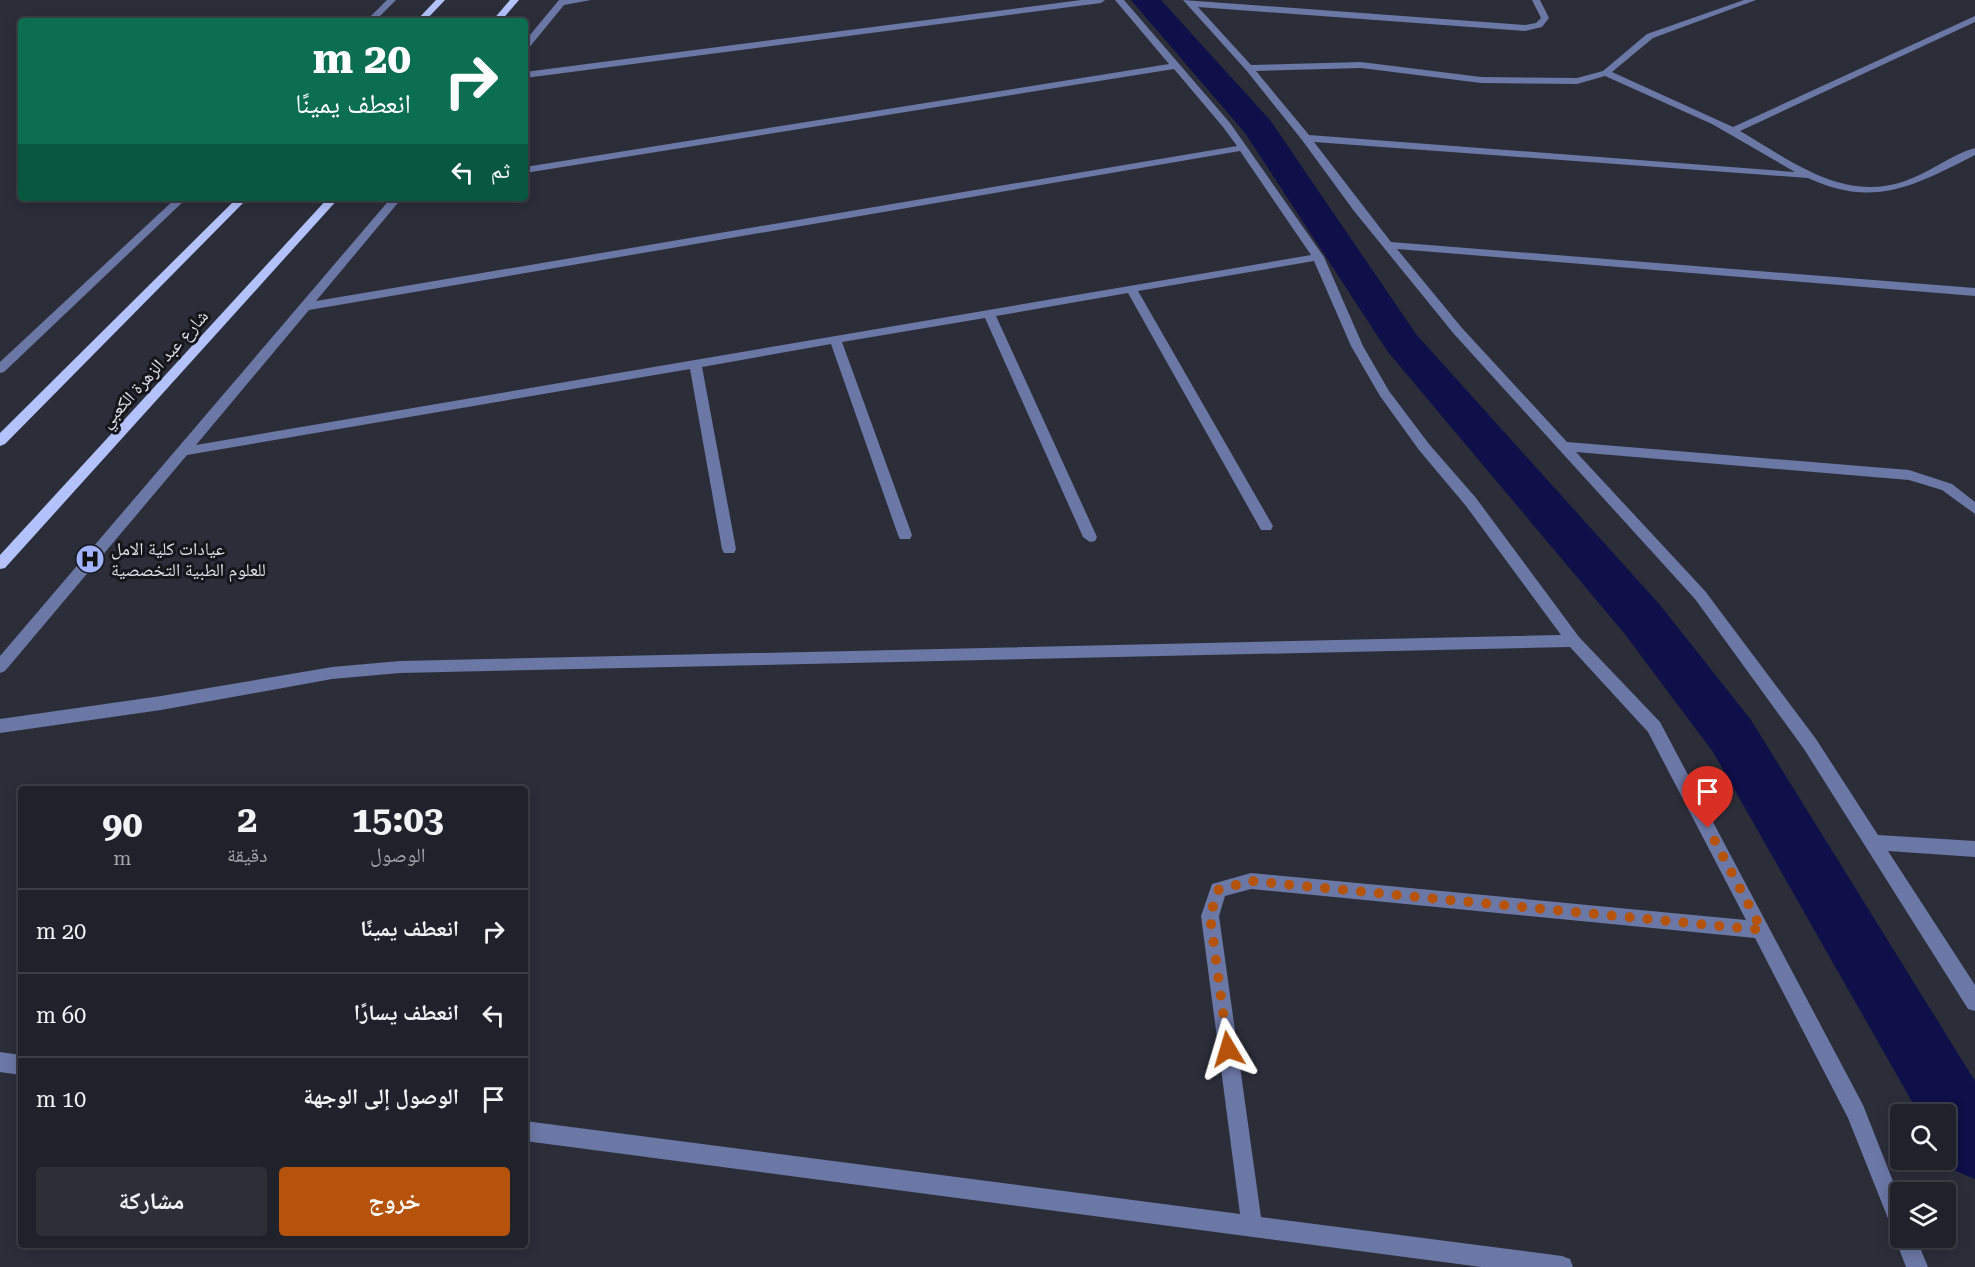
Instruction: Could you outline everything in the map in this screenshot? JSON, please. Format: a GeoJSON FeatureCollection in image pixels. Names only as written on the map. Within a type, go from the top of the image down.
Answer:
{"type":"FeatureCollection","features":[{"type":"Feature","properties":{"kind":"main road"},"geometry":{"type":"LineString","coordinates":[[423,18],[441,0]]}},
{"type":"Feature","properties":{"kind":"main road"},"geometry":{"type":"LineString","coordinates":[[499,18],[515,0]]}},
{"type":"Feature","properties":{"kind":"main road"},"geometry":{"type":"LineString","coordinates":[[0,441],[240,201]]}},
{"type":"Feature","properties":{"kind":"main road","name":"شارع عبد الزهرة الكعبي"},"geometry":{"type":"LineString","coordinates":[[0,564],[331,201]]}},
{"type":"Feature","properties":{"kind":"street"},"geometry":{"type":"LineString","coordinates":[[372,18],[392,0]]}},
{"type":"Feature","properties":{"kind":"street"},"geometry":{"type":"LineString","coordinates":[[528,43],[563,2],[587,0]]}},
{"type":"Feature","properties":{"kind":"street"},"geometry":{"type":"LineString","coordinates":[[528,75],[1101,0]]}},
{"type":"Feature","properties":{"kind":"street"},"geometry":{"type":"LineString","coordinates":[[1119,0],[1212,106],[1318,257],[1357,346],[1384,393],[1424,447],[1471,502],[1574,641],[1654,727],[1856,1112],[1890,1199]]}},
{"type":"Feature","properties":{"kind":"street"},"geometry":{"type":"LineString","coordinates":[[1189,2],[1525,28],[1539,25],[1545,18],[1536,0]]}},
{"type":"Feature","properties":{"kind":"street"},"geometry":{"type":"LineString","coordinates":[[1249,68],[1361,65],[1482,80],[1577,81],[1606,73],[1650,36],[1752,0]]}},
{"type":"Feature","properties":{"kind":"street"},"geometry":{"type":"LineString","coordinates":[[1189,2],[1249,68],[1458,331],[1700,595],[1810,744],[1975,1002]]}},
{"type":"Feature","properties":{"kind":"street"},"geometry":{"type":"LineString","coordinates":[[1732,131],[1975,19]]}},
{"type":"Feature","properties":{"kind":"street"},"geometry":{"type":"LineString","coordinates":[[528,170],[1175,66]]}},
{"type":"Feature","properties":{"kind":"street"},"geometry":{"type":"LineString","coordinates":[[1606,73],[1732,131],[1805,176]]}},
{"type":"Feature","properties":{"kind":"street"},"geometry":{"type":"LineString","coordinates":[[1306,138],[1805,176],[1849,189],[1882,190],[1912,182],[1975,151]]}},
{"type":"Feature","properties":{"kind":"street"},"geometry":{"type":"LineString","coordinates":[[304,307],[1243,148]]}},
{"type":"Feature","properties":{"kind":"street"},"geometry":{"type":"LineString","coordinates":[[0,369],[179,201]]}},
{"type":"Feature","properties":{"kind":"street"},"geometry":{"type":"LineString","coordinates":[[0,667],[393,201]]}},
{"type":"Feature","properties":{"kind":"street"},"geometry":{"type":"LineString","coordinates":[[1388,245],[1975,292]]}},
{"type":"Feature","properties":{"kind":"street"},"geometry":{"type":"LineString","coordinates":[[180,452],[1318,257]]}},
{"type":"Feature","properties":{"kind":"street"},"geometry":{"type":"LineString","coordinates":[[1131,289],[1266,526]]}},
{"type":"Feature","properties":{"kind":"street"},"geometry":{"type":"LineString","coordinates":[[989,313],[1090,537]]}},
{"type":"Feature","properties":{"kind":"street"},"geometry":{"type":"LineString","coordinates":[[835,339],[905,535]]}},
{"type":"Feature","properties":{"kind":"street"},"geometry":{"type":"LineString","coordinates":[[695,363],[729,549]]}},
{"type":"Feature","properties":{"kind":"street"},"geometry":{"type":"LineString","coordinates":[[1563,446],[1909,476],[1947,487],[1975,509]]}},
{"type":"Feature","properties":{"kind":"street"},"geometry":{"type":"LineString","coordinates":[[0,726],[161,703],[332,673],[400,667],[1574,641]]}},
{"type":"Feature","properties":{"kind":"street"},"geometry":{"type":"LineString","coordinates":[[1872,842],[1975,849]]}},
{"type":"Feature","properties":{"kind":"street"},"geometry":{"type":"LineString","coordinates":[[1252,1226],[1210,916],[1218,890],[1251,881],[1762,930]]}},
{"type":"Feature","properties":{"kind":"street"},"geometry":{"type":"LineString","coordinates":[[0,1062],[18,1065]]}},
{"type":"Feature","properties":{"kind":"street"},"geometry":{"type":"LineString","coordinates":[[528,1131],[1562,1267]]}},
{"type":"Feature","properties":{"kind":"street"},"geometry":{"type":"LineString","coordinates":[[1910,1248],[1917,1267]]}},
{"type":"Feature","properties":{"kind":"waterway"},"geometry":{"type":"LineString","coordinates":[[1145,0],[1258,127],[1402,343],[1642,619],[1732,736],[1975,1145]]}},
{"type":"Feature","properties":{"kind":"place","name":"عيادات كلية الامل للعلوم الطبية التخصصية"},"geometry":{"type":"Point","coordinates":[90,559]}},
{"type":"Feature","properties":{"kind":"route"},"geometry":{"type":"LineString","coordinates":[[1228,1049],[1210,916],[1218,890],[1251,881],[1762,930],[1708,828]]}}]}
